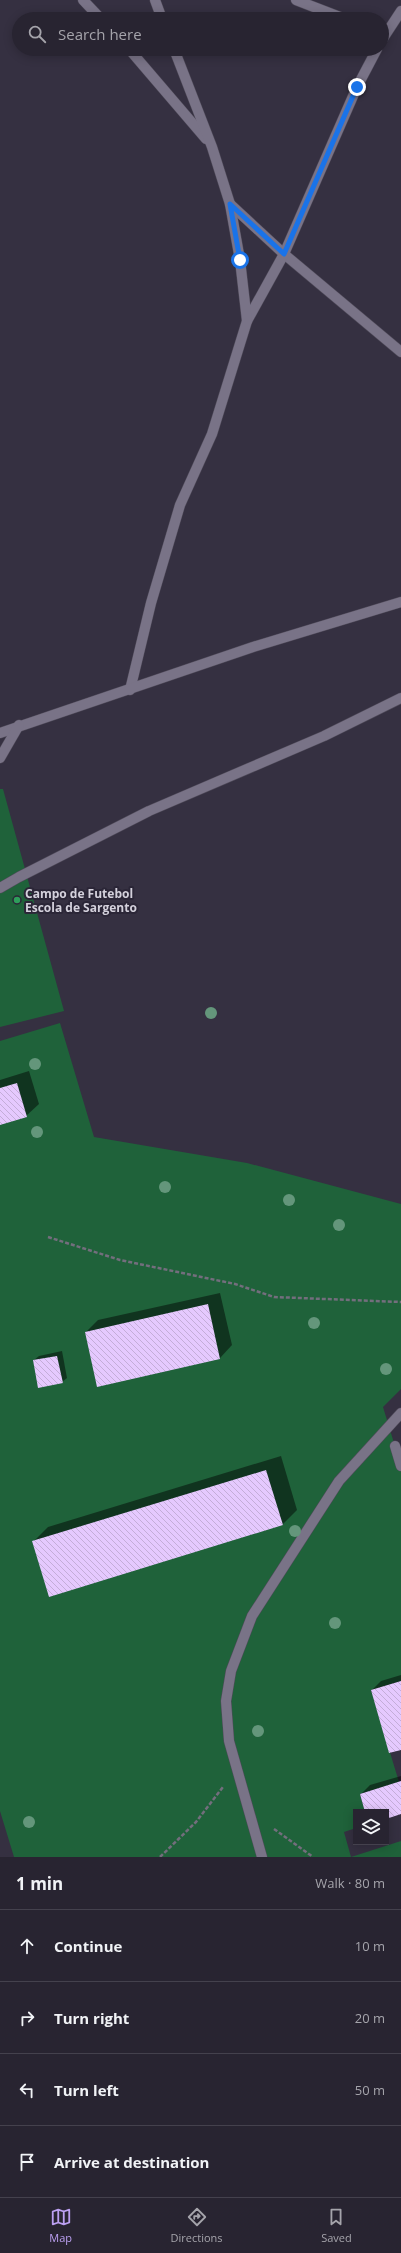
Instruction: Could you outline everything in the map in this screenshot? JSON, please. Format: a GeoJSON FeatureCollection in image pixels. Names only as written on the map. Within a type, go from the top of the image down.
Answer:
{"type":"FeatureCollection","features":[{"type":"Feature","properties":{"kind":"street"},"geometry":{"type":"LineString","coordinates":[[83,0],[94,12]]}},
{"type":"Feature","properties":{"kind":"street"},"geometry":{"type":"LineString","coordinates":[[155,0],[159,12]]}},
{"type":"Feature","properties":{"kind":"street"},"geometry":{"type":"LineString","coordinates":[[296,0],[327,12]]}},
{"type":"Feature","properties":{"kind":"street"},"geometry":{"type":"LineString","coordinates":[[389,28],[401,11]]}},
{"type":"Feature","properties":{"kind":"street"},"geometry":{"type":"LineString","coordinates":[[136,56],[212,147]]}},
{"type":"Feature","properties":{"kind":"street"},"geometry":{"type":"LineString","coordinates":[[177,56],[212,147],[230,204],[240,260],[247,321]]}},
{"type":"Feature","properties":{"kind":"street"},"geometry":{"type":"LineString","coordinates":[[130,690],[151,603],[180,504],[212,434],[247,321],[284,254],[357,87],[373,56]]}},
{"type":"Feature","properties":{"kind":"street"},"geometry":{"type":"LineString","coordinates":[[230,204],[284,254],[401,352]]}},
{"type":"Feature","properties":{"kind":"street"},"geometry":{"type":"LineString","coordinates":[[0,733],[253,647],[401,602]]}},
{"type":"Feature","properties":{"kind":"street"},"geometry":{"type":"LineString","coordinates":[[0,888],[19,876],[149,811],[324,736],[401,698]]}},
{"type":"Feature","properties":{"kind":"street"},"geometry":{"type":"LineString","coordinates":[[0,758],[20,725]]}},
{"type":"Feature","properties":{"kind":"street"},"geometry":{"type":"LineString","coordinates":[[262,1857],[229,1741],[226,1701],[231,1671],[252,1616],[339,1481],[401,1413]]}},
{"type":"Feature","properties":{"kind":"street"},"geometry":{"type":"LineString","coordinates":[[395,1446],[401,1466]]}},
{"type":"Feature","properties":{"kind":"path"},"geometry":{"type":"LineString","coordinates":[[48,1237],[120,1260],[235,1284],[274,1297],[401,1302]]}},
{"type":"Feature","properties":{"kind":"path"},"geometry":{"type":"LineString","coordinates":[[160,1857],[196,1822],[224,1786]]}},
{"type":"Feature","properties":{"kind":"path"},"geometry":{"type":"LineString","coordinates":[[247,1807],[285,1839],[313,1857]]}},
{"type":"Feature","properties":{"kind":"green space","name":"Campo de Futebol Escola de Sargento"},"geometry":{"type":"Polygon","coordinates":[[[0,789],[3,789],[64,1011],[0,1027],[0,789]]]}},
{"type":"Feature","properties":{"kind":"green space"},"geometry":{"type":"Polygon","coordinates":[[[60,1023],[94,1137],[247,1163],[401,1204],[401,1389],[383,1407],[401,1466],[401,1681],[371,1690],[399,1782],[360,1794],[364,1809],[353,1809],[353,1829],[344,1832],[351,1857],[14,1857],[0,1811],[0,1041],[60,1023]]]}},
{"type":"Feature","properties":{"kind":"green space"},"geometry":{"type":"Polygon","coordinates":[[[401,1841],[401,1857],[351,1857],[401,1841]]]}},
{"type":"Feature","properties":{"kind":"building"},"geometry":{"type":"Polygon","coordinates":[[[17,1083],[27,1117],[0,1125],[0,1088],[17,1083]]]}},
{"type":"Feature","properties":{"kind":"building"},"geometry":{"type":"Polygon","coordinates":[[[208,1304],[220,1359],[97,1387],[85,1332],[208,1304]]]}},
{"type":"Feature","properties":{"kind":"building"},"geometry":{"type":"Polygon","coordinates":[[[57,1356],[63,1383],[38,1388],[33,1360],[57,1356]]]}},
{"type":"Feature","properties":{"kind":"building"},"geometry":{"type":"Polygon","coordinates":[[[266,1470],[283,1525],[49,1597],[32,1541],[266,1470]]]}},
{"type":"Feature","properties":{"kind":"building"},"geometry":{"type":"Polygon","coordinates":[[[401,1681],[401,1750],[389,1753],[371,1690],[401,1681]]]}},
{"type":"Feature","properties":{"kind":"building"},"geometry":{"type":"Polygon","coordinates":[[[401,1781],[401,1814],[389,1818],[389,1809],[364,1809],[360,1794],[401,1781]]]}},
{"type":"Feature","properties":{"kind":"place","name":"Campo de Futebol Escola de Sargento"},"geometry":{"type":"Point","coordinates":[17,900]}},
{"type":"Feature","properties":{"kind":"route"},"geometry":{"type":"LineString","coordinates":[[240,260],[230,204],[284,254],[357,87]]}}]}
